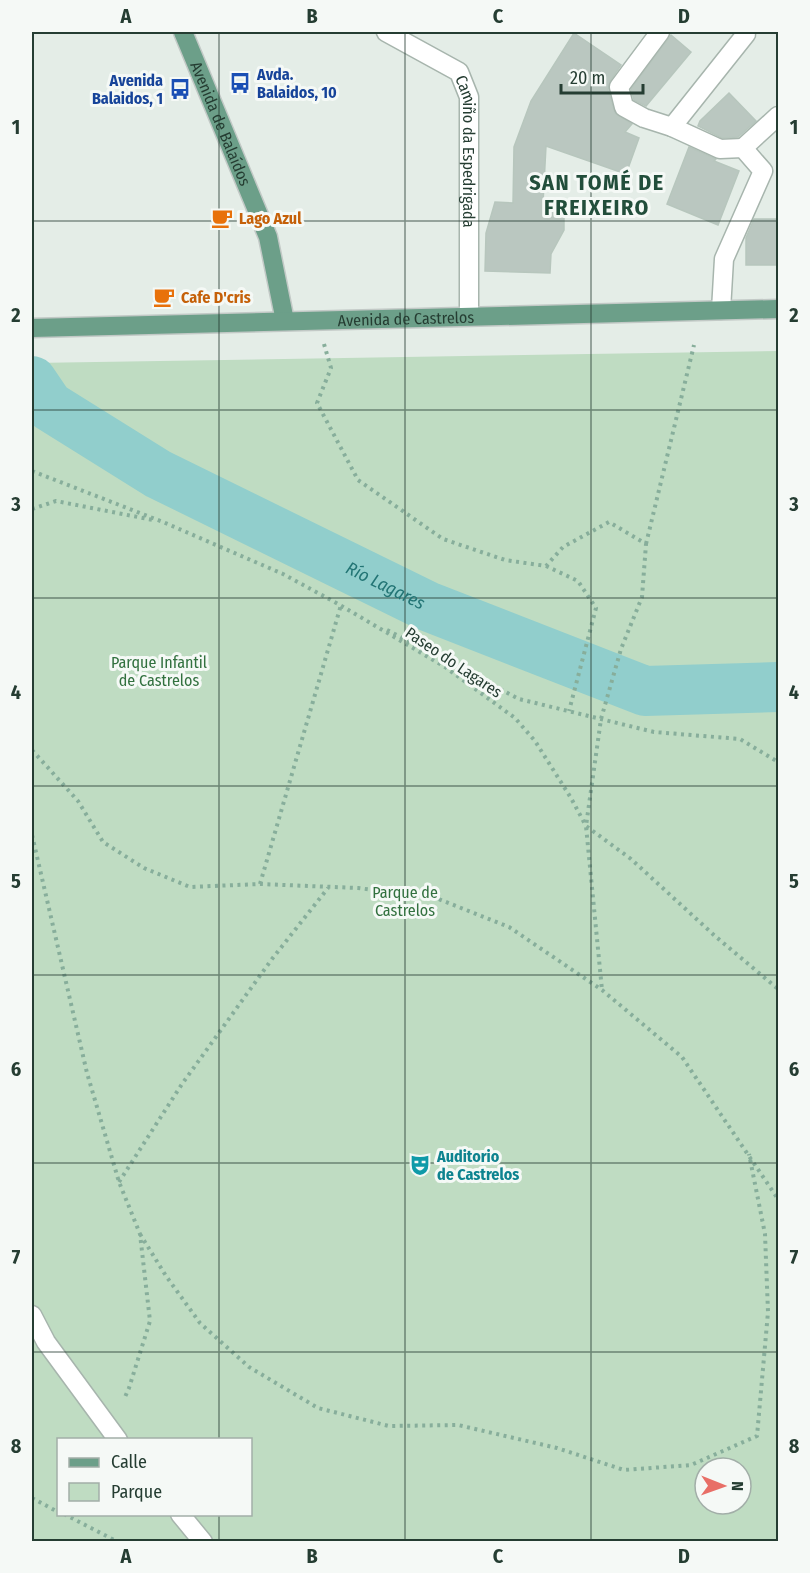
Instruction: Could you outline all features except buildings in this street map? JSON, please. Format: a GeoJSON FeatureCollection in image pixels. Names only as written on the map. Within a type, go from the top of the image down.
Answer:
{"type":"FeatureCollection","features":[{"type":"Feature","properties":{"kind":"main road","name":"Avenida de Balaídos"},"geometry":{"type":"LineString","coordinates":[[183,32],[268,237],[285,321]]}},
{"type":"Feature","properties":{"kind":"main road","name":"Avenida de Castrelos"},"geometry":{"type":"LineString","coordinates":[[32,328],[778,309]]}},
{"type":"Feature","properties":{"kind":"street","name":"Camiño da Espedrigada"},"geometry":{"type":"LineString","coordinates":[[386,32],[459,72],[469,97],[469,316]]}},
{"type":"Feature","properties":{"kind":"street"},"geometry":{"type":"LineString","coordinates":[[660,32],[619,87],[624,107],[644,118],[672,127],[720,149],[743,148],[778,116]]}},
{"type":"Feature","properties":{"kind":"street"},"geometry":{"type":"LineString","coordinates":[[672,127],[746,34]]}},
{"type":"Feature","properties":{"kind":"street"},"geometry":{"type":"LineString","coordinates":[[721,310],[724,259],[763,171],[743,148]]}},
{"type":"Feature","properties":{"kind":"street"},"geometry":{"type":"LineString","coordinates":[[32,1315],[46,1342],[117,1438]]}},
{"type":"Feature","properties":{"kind":"street"},"geometry":{"type":"LineString","coordinates":[[181,1516],[203,1542]]}},
{"type":"Feature","properties":{"kind":"path"},"geometry":{"type":"LineString","coordinates":[[318,320],[331,368],[317,403],[358,480],[443,539],[505,560],[546,566],[578,581],[596,608],[569,711]]}},
{"type":"Feature","properties":{"kind":"path"},"geometry":{"type":"LineString","coordinates":[[602,990],[586,826],[601,719],[621,649],[642,597],[646,544],[694,345]]}},
{"type":"Feature","properties":{"kind":"path","name":"Paseo do Lagares"},"geometry":{"type":"LineString","coordinates":[[32,471],[163,522],[283,574],[446,667],[514,718],[535,741],[586,826],[631,859],[715,936],[778,989]]}},
{"type":"Feature","properties":{"kind":"path"},"geometry":{"type":"LineString","coordinates":[[32,509],[56,501],[163,522]]}},
{"type":"Feature","properties":{"kind":"path"},"geometry":{"type":"LineString","coordinates":[[546,566],[563,547],[609,522],[646,544]]}},
{"type":"Feature","properties":{"kind":"path"},"geometry":{"type":"LineString","coordinates":[[260,884],[340,605],[519,699],[654,732],[740,739],[778,762]]}},
{"type":"Feature","properties":{"kind":"path"},"geometry":{"type":"LineString","coordinates":[[32,750],[78,801],[103,842],[144,868],[190,887],[260,884],[358,888],[436,898],[509,927],[602,990],[682,1056],[778,1199]]}},
{"type":"Feature","properties":{"kind":"path"},"geometry":{"type":"LineString","coordinates":[[32,835],[87,1074],[119,1182],[140,1234],[166,1276],[200,1323],[249,1367],[318,1408],[390,1426],[458,1425],[557,1448],[624,1470],[691,1465],[756,1436],[768,1312],[765,1234],[749,1154]]}},
{"type":"Feature","properties":{"kind":"path"},"geometry":{"type":"LineString","coordinates":[[119,1182],[182,1084],[272,959],[328,888]]}},
{"type":"Feature","properties":{"kind":"path"},"geometry":{"type":"LineString","coordinates":[[125,1397],[150,1321],[140,1234]]}},
{"type":"Feature","properties":{"kind":"path"},"geometry":{"type":"LineString","coordinates":[[32,1498],[57,1511]]}},
{"type":"Feature","properties":{"kind":"path"},"geometry":{"type":"LineString","coordinates":[[66,1516],[118,1542]]}},
{"type":"Feature","properties":{"kind":"green space","name":"Parque de Castrelos"},"geometry":{"type":"Polygon","coordinates":[[[778,351],[778,1541],[32,1541],[32,363],[778,351]]]}},
{"type":"Feature","properties":{"kind":"waterway","name":"Río Lagares"},"geometry":{"type":"LineString","coordinates":[[32,381],[49,406],[158,474],[427,606],[645,691],[778,687]]}},
{"type":"Feature","properties":{"kind":"place","name":"Avda. Balaidos, 10"},"geometry":{"type":"Point","coordinates":[240,83]}},
{"type":"Feature","properties":{"kind":"place","name":"Avenida Balaidos, 1"},"geometry":{"type":"Point","coordinates":[180,89]}},
{"type":"Feature","properties":{"kind":"place","name":"Lago Azul"},"geometry":{"type":"Point","coordinates":[222,218]}},
{"type":"Feature","properties":{"kind":"place","name":"Cafe D'cris"},"geometry":{"type":"Point","coordinates":[164,297]}},
{"type":"Feature","properties":{"kind":"place","name":"Auditorio de Castrelos"},"geometry":{"type":"Point","coordinates":[420,1165]}},
{"type":"Feature","properties":{"kind":"district","name":"SAN TOMÉ DE FREIXEIRO"},"geometry":{"type":"Point","coordinates":[597,194]}},
{"type":"Feature","properties":{"kind":"park label","name":"Parque Infantil de Castrelos"},"geometry":{"type":"Point","coordinates":[159,671]}}]}
